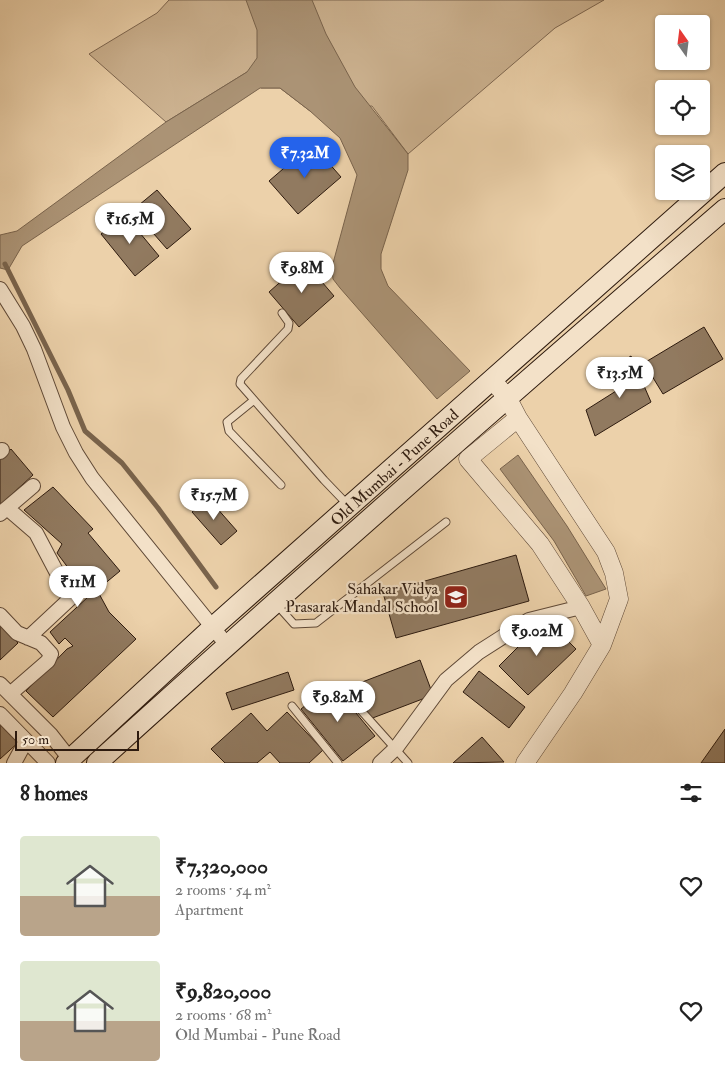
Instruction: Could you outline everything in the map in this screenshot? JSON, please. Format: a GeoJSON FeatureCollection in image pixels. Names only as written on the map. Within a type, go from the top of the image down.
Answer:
{"type":"FeatureCollection","features":[{"type":"Feature","properties":{"kind":"main road","name":"Old Mumbai - Pune Road"},"geometry":{"type":"LineString","coordinates":[[70,762],[212,628],[725,173]]}},
{"type":"Feature","properties":{"kind":"main road","name":"Old Mumbai - Pune Road"},"geometry":{"type":"LineString","coordinates":[[97,763],[227,645],[439,460],[507,397],[725,209]]}},
{"type":"Feature","properties":{"kind":"street"},"geometry":{"type":"LineString","coordinates":[[0,289],[23,326],[34,350],[62,427],[76,453],[92,478],[227,645]]}},
{"type":"Feature","properties":{"kind":"street"},"geometry":{"type":"LineString","coordinates":[[492,380],[507,397],[518,418],[606,552],[614,572],[619,600],[602,645],[573,694],[525,763]]}},
{"type":"Feature","properties":{"kind":"street"},"geometry":{"type":"LineString","coordinates":[[468,459],[518,418]]}},
{"type":"Feature","properties":{"kind":"street"},"geometry":{"type":"LineString","coordinates":[[439,460],[454,456],[468,459],[540,544],[582,607],[602,645]]}},
{"type":"Feature","properties":{"kind":"street"},"geometry":{"type":"LineString","coordinates":[[28,638],[73,596],[74,589],[56,571],[36,534],[4,511],[33,486]]}},
{"type":"Feature","properties":{"kind":"street"},"geometry":{"type":"LineString","coordinates":[[380,763],[396,748],[446,680],[479,652],[529,620],[582,607]]}},
{"type":"Feature","properties":{"kind":"street"},"geometry":{"type":"LineString","coordinates":[[0,615],[17,633],[41,644],[51,654],[48,661],[5,689],[51,734],[70,762]]}},
{"type":"Feature","properties":{"kind":"street"},"geometry":{"type":"LineString","coordinates":[[0,714],[48,763]]}},
{"type":"Feature","properties":{"kind":"street"},"geometry":{"type":"LineString","coordinates":[[14,763],[26,741]]}},
{"type":"Feature","properties":{"kind":"lane"},"geometry":{"type":"LineString","coordinates":[[282,313],[289,323],[288,329],[241,379],[240,384],[349,506]]}},
{"type":"Feature","properties":{"kind":"lane"},"geometry":{"type":"LineString","coordinates":[[254,400],[227,422],[227,426],[229,431],[281,485]]}},
{"type":"Feature","properties":{"kind":"lane"},"geometry":{"type":"LineString","coordinates":[[275,603],[294,624],[316,623],[446,522]]}},
{"type":"Feature","properties":{"kind":"lane"},"geometry":{"type":"LineString","coordinates":[[340,687],[408,763]]}},
{"type":"Feature","properties":{"kind":"lane"},"geometry":{"type":"LineString","coordinates":[[292,706],[338,763]]}},
{"type":"Feature","properties":{"kind":"shaded area"},"geometry":{"type":"Polygon","coordinates":[[[169,0],[604,0],[555,28],[408,154],[372,106],[310,111],[280,88],[261,88],[247,72],[166,122],[89,54],[157,13],[169,0]]]}},
{"type":"Feature","properties":{"kind":"shaded area"},"geometry":{"type":"Polygon","coordinates":[[[246,0],[312,0],[326,34],[355,87],[408,154],[408,170],[381,254],[381,269],[388,286],[470,371],[437,399],[333,279],[332,267],[357,175],[340,138],[310,111],[280,88],[260,88],[22,246],[8,270],[0,268],[0,235],[17,231],[166,122],[247,72],[257,58],[257,30],[246,0]]]}},
{"type":"Feature","properties":{"kind":"shaded area"},"geometry":{"type":"Polygon","coordinates":[[[518,455],[567,526],[606,589],[586,596],[554,541],[500,469],[518,455]]]}},
{"type":"Feature","properties":{"kind":"building"},"geometry":{"type":"Polygon","coordinates":[[[312,144],[341,177],[298,214],[269,181],[312,144]]]}},
{"type":"Feature","properties":{"kind":"building"},"geometry":{"type":"Polygon","coordinates":[[[157,190],[191,229],[167,249],[133,210],[157,190]]]}},
{"type":"Feature","properties":{"kind":"building"},"geometry":{"type":"Polygon","coordinates":[[[125,215],[159,256],[135,276],[101,234],[125,215]]]}},
{"type":"Feature","properties":{"kind":"building"},"geometry":{"type":"Polygon","coordinates":[[[304,261],[334,296],[299,327],[269,292],[304,261]]]}},
{"type":"Feature","properties":{"kind":"building"},"geometry":{"type":"Polygon","coordinates":[[[704,327],[723,359],[663,394],[644,363],[704,327]]]}},
{"type":"Feature","properties":{"kind":"building"},"geometry":{"type":"Polygon","coordinates":[[[631,356],[651,402],[595,436],[586,410],[624,386],[615,366],[631,356]]]}},
{"type":"Feature","properties":{"kind":"building"},"geometry":{"type":"Polygon","coordinates":[[[11,449],[33,475],[0,505],[0,459],[11,449]]]}},
{"type":"Feature","properties":{"kind":"building"},"geometry":{"type":"Polygon","coordinates":[[[53,487],[93,529],[88,533],[120,571],[97,590],[109,612],[136,639],[53,717],[26,691],[67,649],[73,646],[65,638],[59,644],[50,632],[89,596],[77,567],[72,573],[57,553],[62,544],[24,510],[53,487]]]}},
{"type":"Feature","properties":{"kind":"building"},"geometry":{"type":"Polygon","coordinates":[[[208,498],[237,531],[221,545],[192,512],[208,498]]]}},
{"type":"Feature","properties":{"kind":"building","name":"Sahakar Vidya Prasarak Mandal School"},"geometry":{"type":"Polygon","coordinates":[[[516,555],[529,601],[396,638],[383,593],[516,555]]]}},
{"type":"Feature","properties":{"kind":"building"},"geometry":{"type":"Polygon","coordinates":[[[546,619],[576,649],[528,695],[499,666],[546,619]]]}},
{"type":"Feature","properties":{"kind":"building"},"geometry":{"type":"Polygon","coordinates":[[[0,624],[18,643],[0,660],[0,624]]]}},
{"type":"Feature","properties":{"kind":"building"},"geometry":{"type":"Polygon","coordinates":[[[420,660],[433,695],[370,719],[357,684],[420,660]]]}},
{"type":"Feature","properties":{"kind":"building"},"geometry":{"type":"Polygon","coordinates":[[[479,671],[525,707],[509,728],[463,692],[479,671]]]}},
{"type":"Feature","properties":{"kind":"building"},"geometry":{"type":"Polygon","coordinates":[[[288,672],[294,690],[232,710],[226,693],[288,672]]]}},
{"type":"Feature","properties":{"kind":"building"},"geometry":{"type":"Polygon","coordinates":[[[332,684],[375,736],[343,761],[301,709],[332,684]]]}},
{"type":"Feature","properties":{"kind":"building"},"geometry":{"type":"Polygon","coordinates":[[[287,712],[323,750],[309,763],[280,763],[270,752],[257,763],[225,763],[211,749],[251,713],[267,731],[287,712]]]}},
{"type":"Feature","properties":{"kind":"building"},"geometry":{"type":"Polygon","coordinates":[[[0,720],[20,741],[0,759],[0,720]]]}},
{"type":"Feature","properties":{"kind":"building"},"geometry":{"type":"Polygon","coordinates":[[[725,729],[725,763],[701,763],[725,729]]]}},
{"type":"Feature","properties":{"kind":"building"},"geometry":{"type":"Polygon","coordinates":[[[482,737],[504,762],[453,763],[482,737]]]}},
{"type":"Feature","properties":{"kind":"waterway"},"geometry":{"type":"LineString","coordinates":[[5,264],[68,390],[85,431],[122,463],[158,508],[216,587]]}},
{"type":"Feature","properties":{"kind":"place","name":"Sahakar Vidya Prasarak Mandal School"},"geometry":{"type":"Point","coordinates":[456,597]}}]}
